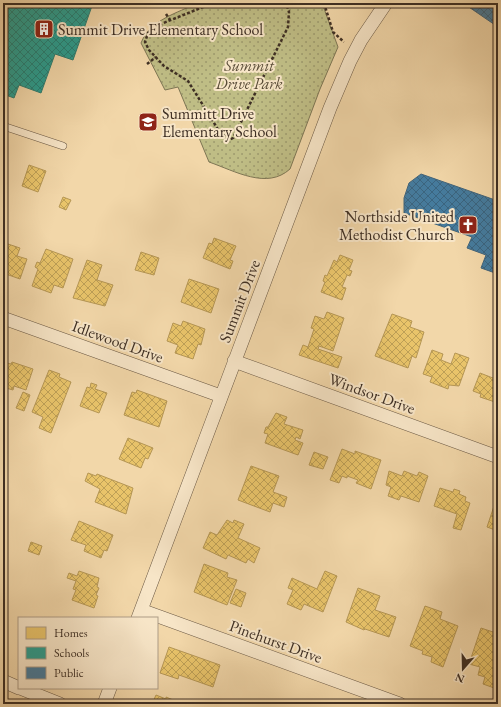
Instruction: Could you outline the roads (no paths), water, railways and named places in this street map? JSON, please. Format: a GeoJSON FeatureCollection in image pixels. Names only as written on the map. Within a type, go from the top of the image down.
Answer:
{"type":"FeatureCollection","features":[{"type":"Feature","properties":{"kind":"street","name":"Summit Drive"},"geometry":{"type":"LineString","coordinates":[[139,614],[333,101],[361,40],[386,3]]}},
{"type":"Feature","properties":{"kind":"street","name":"Idlewood Drive"},"geometry":{"type":"LineString","coordinates":[[3,318],[221,396]]}},
{"type":"Feature","properties":{"kind":"street","name":"Windsor Drive"},"geometry":{"type":"LineString","coordinates":[[234,361],[498,457]]}},
{"type":"Feature","properties":{"kind":"street","name":"Pinehurst Drive"},"geometry":{"type":"LineString","coordinates":[[158,621],[400,704]]}},
{"type":"Feature","properties":{"kind":"street"},"geometry":{"type":"LineString","coordinates":[[3,681],[18,688]]}},
{"type":"Feature","properties":{"kind":"street"},"geometry":{"type":"LineString","coordinates":[[22,689],[60,704]]}},
{"type":"Feature","properties":{"kind":"street"},"geometry":{"type":"LineString","coordinates":[[104,704],[110,689]]}},
{"type":"Feature","properties":{"kind":"lane"},"geometry":{"type":"LineString","coordinates":[[3,126],[63,146]]}},
{"type":"Feature","properties":{"kind":"place","name":"Summit Drive Elementary School"},"geometry":{"type":"Point","coordinates":[44,29]}},
{"type":"Feature","properties":{"kind":"place","name":"Summitt Drive Elementary School"},"geometry":{"type":"Point","coordinates":[148,122]}},
{"type":"Feature","properties":{"kind":"place","name":"Northside United Methodist Church"},"geometry":{"type":"Point","coordinates":[468,225]}},
{"type":"Feature","properties":{"kind":"park label","name":"Summit Drive Park"},"geometry":{"type":"Point","coordinates":[249,74]}}]}
